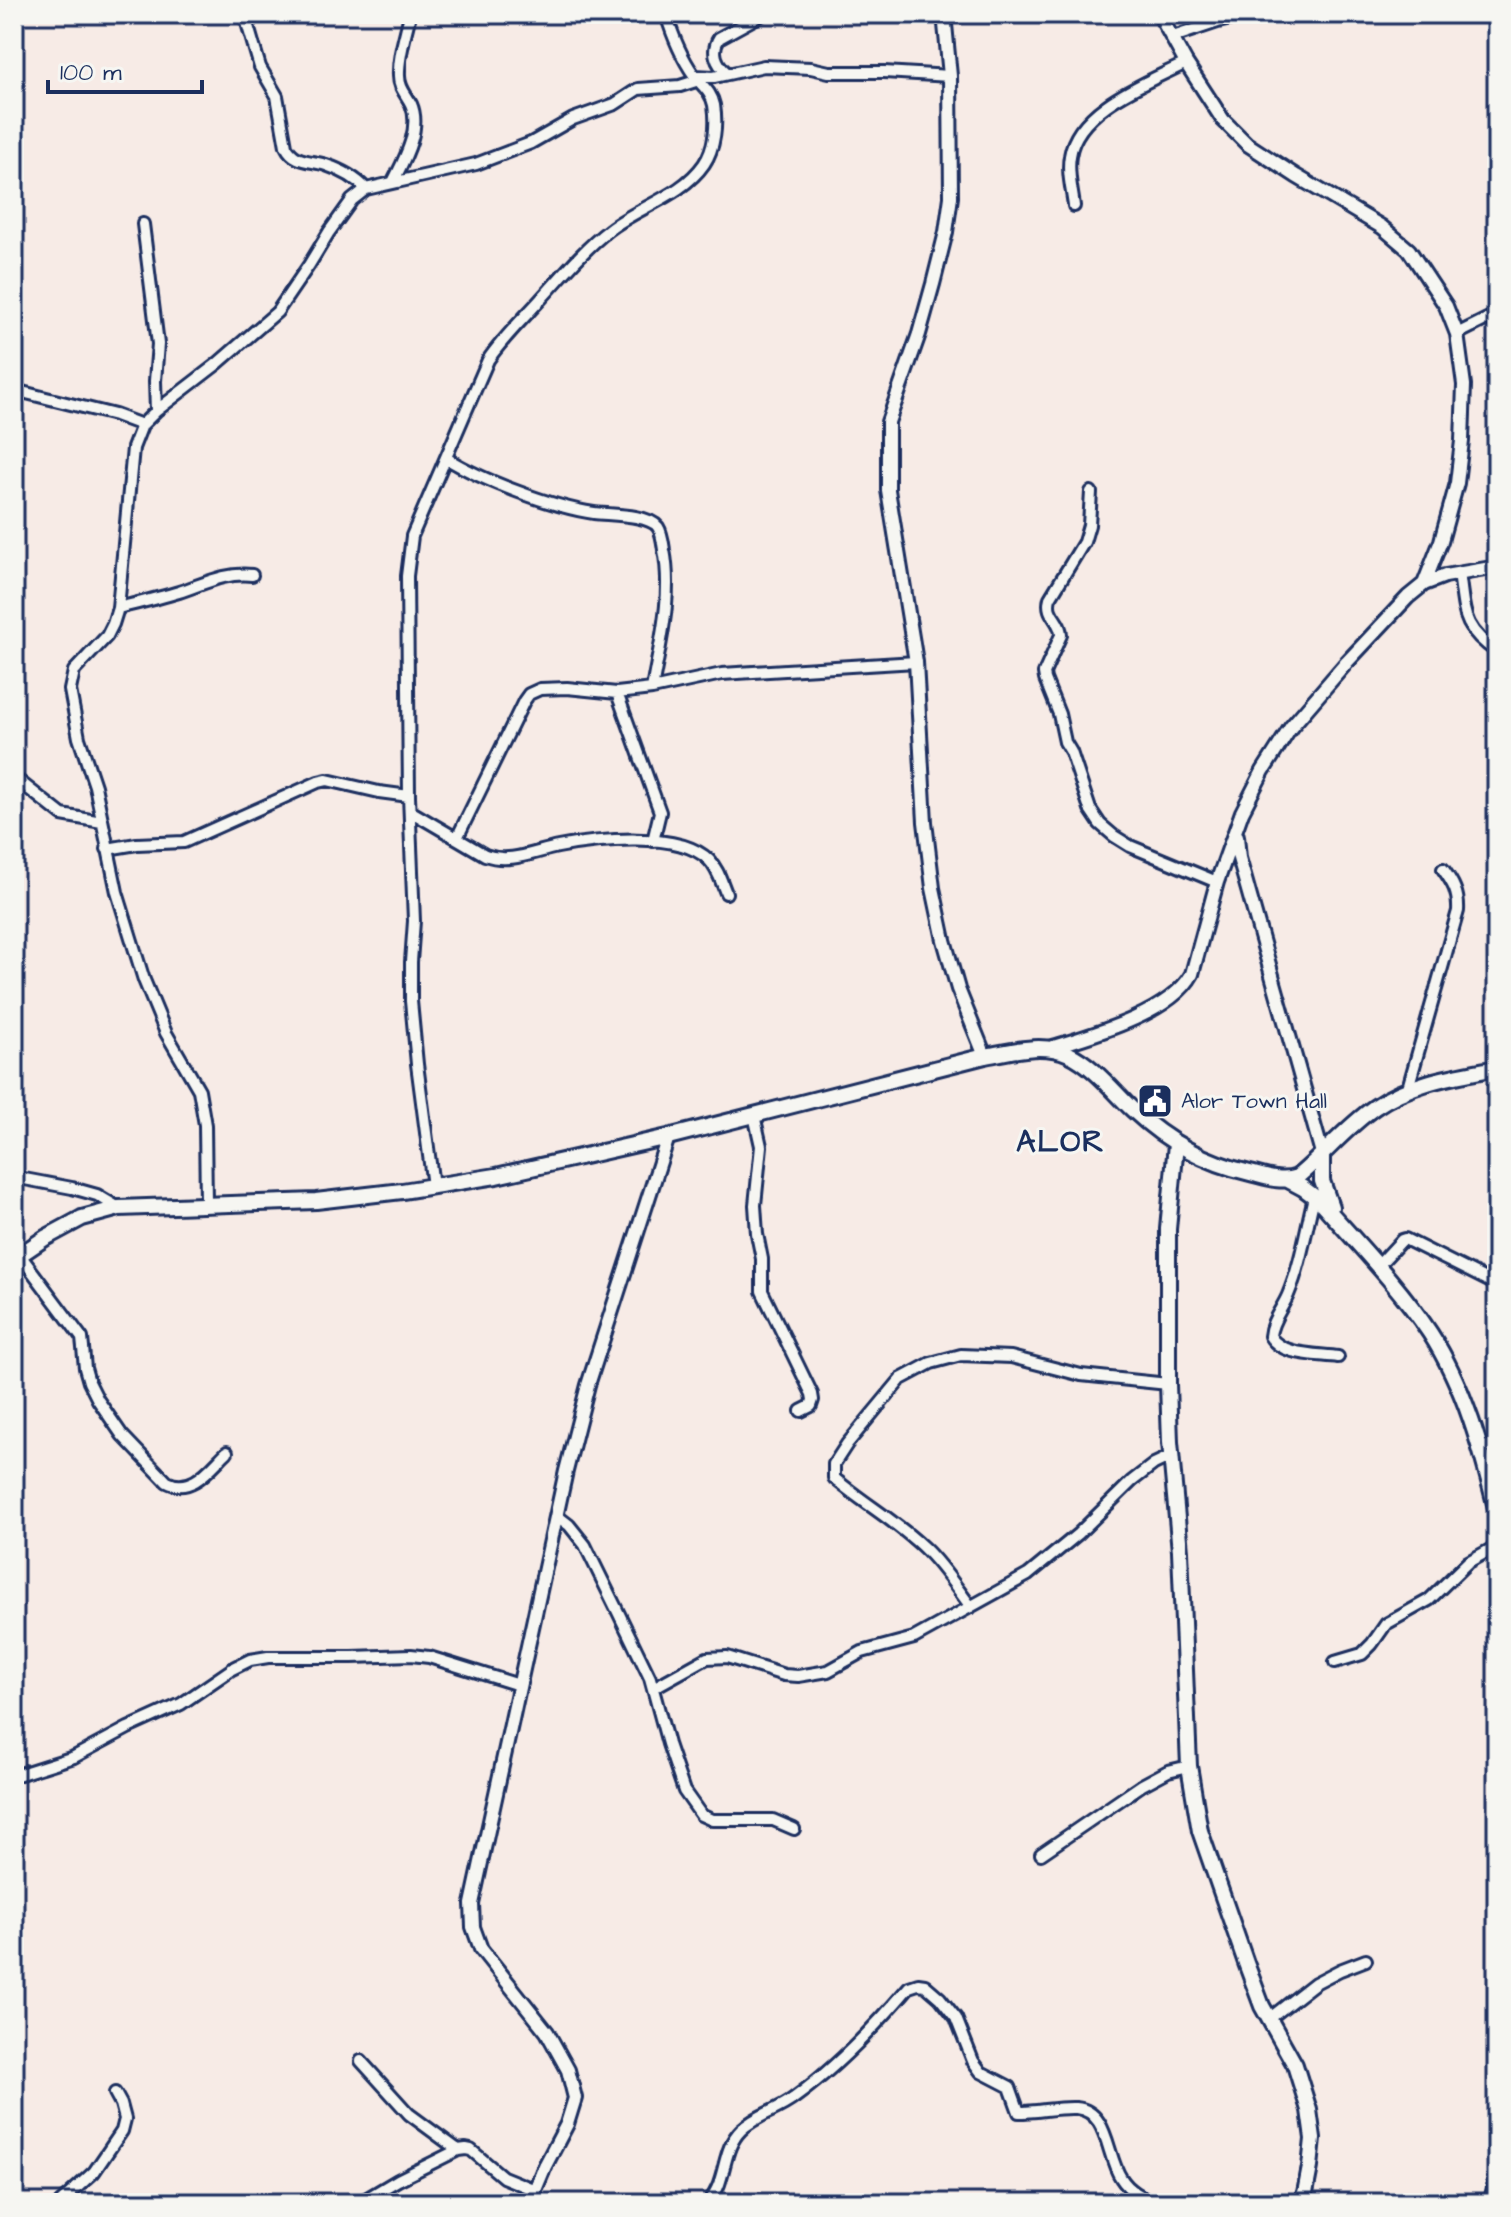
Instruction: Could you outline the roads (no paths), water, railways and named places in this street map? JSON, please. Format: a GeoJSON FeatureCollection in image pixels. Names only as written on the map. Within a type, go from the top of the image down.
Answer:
{"type":"FeatureCollection","features":[{"type":"Feature","properties":{"kind":"main road"},"geometry":{"type":"LineString","coordinates":[[17,1257],[82,1218],[119,1208],[316,1201],[496,1176],[668,1137],[985,1056],[1050,1048],[1068,1053],[1086,1064],[1165,1138],[1233,1170],[1288,1180],[1303,1188],[1336,1219],[1411,1307],[1452,1373],[1481,1448],[1497,1512]]}},
{"type":"Feature","properties":{"kind":"main road"},"geometry":{"type":"LineString","coordinates":[[1288,1180],[1311,1166],[1373,1108],[1408,1088],[1497,1068]]}},
{"type":"Feature","properties":{"kind":"main road"},"geometry":{"type":"LineString","coordinates":[[1176,1144],[1168,1229],[1168,1384],[1180,1551],[1189,1766],[1200,1831],[1246,1963],[1269,2019],[1295,2065],[1309,2110],[1313,2139],[1310,2167],[1300,2203]]}},
{"type":"Feature","properties":{"kind":"main road"},"geometry":{"type":"LineString","coordinates":[[1322,1153],[1322,1181],[1336,1219]]}},
{"type":"Feature","properties":{"kind":"street"},"geometry":{"type":"LineString","coordinates":[[393,182],[410,146],[414,125],[414,115],[400,88],[399,78],[410,14]]}},
{"type":"Feature","properties":{"kind":"street"},"geometry":{"type":"LineString","coordinates":[[666,14],[697,78],[709,90],[714,103]]}},
{"type":"Feature","properties":{"kind":"street"},"geometry":{"type":"LineString","coordinates":[[724,74],[715,55],[719,38],[763,14]]}},
{"type":"Feature","properties":{"kind":"street"},"geometry":{"type":"LineString","coordinates":[[944,14],[950,76],[951,181],[946,232],[919,334],[888,422],[888,490],[916,662],[925,822],[933,888],[958,989],[985,1056]]}},
{"type":"Feature","properties":{"kind":"street"},"geometry":{"type":"LineString","coordinates":[[1159,14],[1223,120],[1247,144],[1382,227],[1409,250],[1446,306],[1457,334],[1464,385],[1462,441],[1457,483],[1441,541],[1424,584]]}},
{"type":"Feature","properties":{"kind":"street"},"geometry":{"type":"LineString","coordinates":[[1173,37],[1216,18],[1253,14]]}},
{"type":"Feature","properties":{"kind":"street"},"geometry":{"type":"LineString","coordinates":[[245,16],[260,67],[277,96],[289,153],[299,160],[325,165],[346,174],[366,189]]}},
{"type":"Feature","properties":{"kind":"street"},"geometry":{"type":"LineString","coordinates":[[1074,206],[1070,154],[1075,140],[1088,123],[1101,108],[1117,97],[1186,63]]}},
{"type":"Feature","properties":{"kind":"street"},"geometry":{"type":"LineString","coordinates":[[206,1203],[205,1125],[199,1090],[166,1033],[144,980],[117,892],[95,786],[79,738],[70,690],[74,671],[107,636],[118,608],[133,448],[142,425],[277,312],[336,221],[352,200],[366,189],[451,171],[502,155],[531,143],[573,119],[615,104],[638,89],[680,86],[697,78],[774,66],[829,72],[950,76]]}},
{"type":"Feature","properties":{"kind":"street"},"geometry":{"type":"LineString","coordinates":[[433,1186],[411,1001],[414,921],[409,796],[407,576],[412,536],[488,360],[500,342],[591,245],[635,211],[671,193],[693,177],[705,163],[712,145],[716,85],[724,74]]}},
{"type":"Feature","properties":{"kind":"street"},"geometry":{"type":"LineString","coordinates":[[143,224],[158,344],[156,411]]}},
{"type":"Feature","properties":{"kind":"street"},"geometry":{"type":"LineString","coordinates":[[1457,334],[1497,314]]}},
{"type":"Feature","properties":{"kind":"street"},"geometry":{"type":"LineString","coordinates":[[14,390],[115,415],[142,425]]}},
{"type":"Feature","properties":{"kind":"street"},"geometry":{"type":"LineString","coordinates":[[446,458],[479,475],[546,500],[585,512],[639,518],[656,524],[662,537],[669,582],[652,689]]}},
{"type":"Feature","properties":{"kind":"street"},"geometry":{"type":"LineString","coordinates":[[1091,492],[1089,525],[1084,542],[1048,606],[1061,629],[1061,635],[1044,673],[1059,714],[1065,742],[1090,809],[1100,824],[1130,846],[1217,882]]}},
{"type":"Feature","properties":{"kind":"street"},"geometry":{"type":"LineString","coordinates":[[1050,1048],[1130,1020],[1185,986],[1192,974],[1217,882],[1242,812],[1291,727],[1387,619],[1424,584],[1459,573],[1497,567]]}},
{"type":"Feature","properties":{"kind":"street"},"geometry":{"type":"LineString","coordinates":[[118,608],[180,592],[218,577],[238,573],[252,575]]}},
{"type":"Feature","properties":{"kind":"street"},"geometry":{"type":"LineString","coordinates":[[1459,573],[1468,623],[1476,636],[1497,652]]}},
{"type":"Feature","properties":{"kind":"street"},"geometry":{"type":"LineString","coordinates":[[457,838],[529,694],[540,689],[617,693],[722,674],[916,662]]}},
{"type":"Feature","properties":{"kind":"street"},"geometry":{"type":"LineString","coordinates":[[617,693],[660,812],[653,841]]}},
{"type":"Feature","properties":{"kind":"street"},"geometry":{"type":"LineString","coordinates":[[107,849],[184,842],[327,780],[409,796]]}},
{"type":"Feature","properties":{"kind":"street"},"geometry":{"type":"LineString","coordinates":[[19,781],[62,815],[102,822]]}},
{"type":"Feature","properties":{"kind":"street"},"geometry":{"type":"LineString","coordinates":[[410,811],[496,859],[509,860],[560,847],[613,841],[653,841],[684,846],[708,858],[717,869],[726,893]]}},
{"type":"Feature","properties":{"kind":"street"},"geometry":{"type":"LineString","coordinates":[[1237,826],[1242,870],[1322,1153]]}},
{"type":"Feature","properties":{"kind":"street"},"geometry":{"type":"LineString","coordinates":[[1224,866],[1234,862],[1242,870]]}},
{"type":"Feature","properties":{"kind":"street"},"geometry":{"type":"LineString","coordinates":[[1408,1088],[1458,911],[1455,887],[1443,869]]}},
{"type":"Feature","properties":{"kind":"street"},"geometry":{"type":"LineString","coordinates":[[754,1115],[761,1146],[755,1205],[762,1259],[762,1291],[812,1394],[811,1406],[801,1411]]}},
{"type":"Feature","properties":{"kind":"street"},"geometry":{"type":"LineString","coordinates":[[359,2203],[398,2180],[458,2150],[466,2149],[535,2197],[575,2098],[568,2070],[547,2032],[481,1949],[473,1927],[472,1904],[556,1515],[588,1385],[668,1137]]}},
{"type":"Feature","properties":{"kind":"street"},"geometry":{"type":"LineString","coordinates":[[14,1177],[97,1195],[119,1208]]}},
{"type":"Feature","properties":{"kind":"street"},"geometry":{"type":"LineString","coordinates":[[1314,1197],[1294,1277],[1270,1336],[1277,1345],[1291,1350],[1338,1357]]}},
{"type":"Feature","properties":{"kind":"street"},"geometry":{"type":"LineString","coordinates":[[1377,1267],[1405,1239],[1497,1285]]}},
{"type":"Feature","properties":{"kind":"street"},"geometry":{"type":"LineString","coordinates":[[17,1257],[82,1338],[85,1368],[98,1400],[122,1435],[159,1474],[174,1486],[183,1486],[198,1479],[227,1452]]}},
{"type":"Feature","properties":{"kind":"street"},"geometry":{"type":"LineString","coordinates":[[971,1607],[924,1548],[891,1519],[834,1478],[834,1464],[847,1444],[901,1379],[931,1363],[961,1355],[1011,1357],[1081,1375],[1168,1384]]}},
{"type":"Feature","properties":{"kind":"street"},"geometry":{"type":"LineString","coordinates":[[1481,1448],[1497,1443]]}},
{"type":"Feature","properties":{"kind":"street"},"geometry":{"type":"LineString","coordinates":[[653,1688],[707,1658],[727,1657],[784,1675],[798,1676],[828,1671],[862,1652],[914,1638],[1028,1575],[1078,1534],[1132,1481],[1154,1464],[1171,1456]]}},
{"type":"Feature","properties":{"kind":"street"},"geometry":{"type":"LineString","coordinates":[[556,1515],[585,1545],[644,1665],[684,1791],[701,1815],[712,1820],[773,1820],[794,1829]]}},
{"type":"Feature","properties":{"kind":"street"},"geometry":{"type":"LineString","coordinates":[[1335,1662],[1362,1654],[1386,1624],[1429,1600],[1468,1562],[1497,1546]]}},
{"type":"Feature","properties":{"kind":"street"},"geometry":{"type":"LineString","coordinates":[[14,1776],[74,1757],[181,1704],[250,1660],[268,1657],[411,1655],[429,1657],[519,1685]]}},
{"type":"Feature","properties":{"kind":"street"},"geometry":{"type":"LineString","coordinates":[[1041,1854],[1142,1785],[1168,1771],[1189,1766]]}},
{"type":"Feature","properties":{"kind":"street"},"geometry":{"type":"LineString","coordinates":[[1269,2019],[1315,1983],[1366,1960]]}},
{"type":"Feature","properties":{"kind":"street"},"geometry":{"type":"LineString","coordinates":[[709,2203],[719,2185],[729,2147],[741,2130],[813,2083],[859,2041],[909,1987],[918,1984],[925,1985],[940,1998],[956,2018],[973,2061],[981,2072],[1010,2087],[1019,2112],[1077,2108],[1091,2113],[1100,2122],[1120,2177],[1134,2193],[1156,2203]]}},
{"type":"Feature","properties":{"kind":"street"},"geometry":{"type":"LineString","coordinates":[[361,2061],[409,2114],[458,2150]]}},
{"type":"Feature","properties":{"kind":"street"},"geometry":{"type":"LineString","coordinates":[[60,2203],[94,2172],[122,2131],[125,2119],[115,2093]]}},
{"type":"Feature","properties":{"kind":"street"},"geometry":{"type":"LineString","coordinates":[[1490,2203],[1497,2177]]}},
{"type":"Feature","properties":{"kind":"place","name":"Alor Town Hall"},"geometry":{"type":"Point","coordinates":[1155,1101]}},
{"type":"Feature","properties":{"kind":"district","name":"ALOR"},"geometry":{"type":"Point","coordinates":[1061,1142]}}]}
